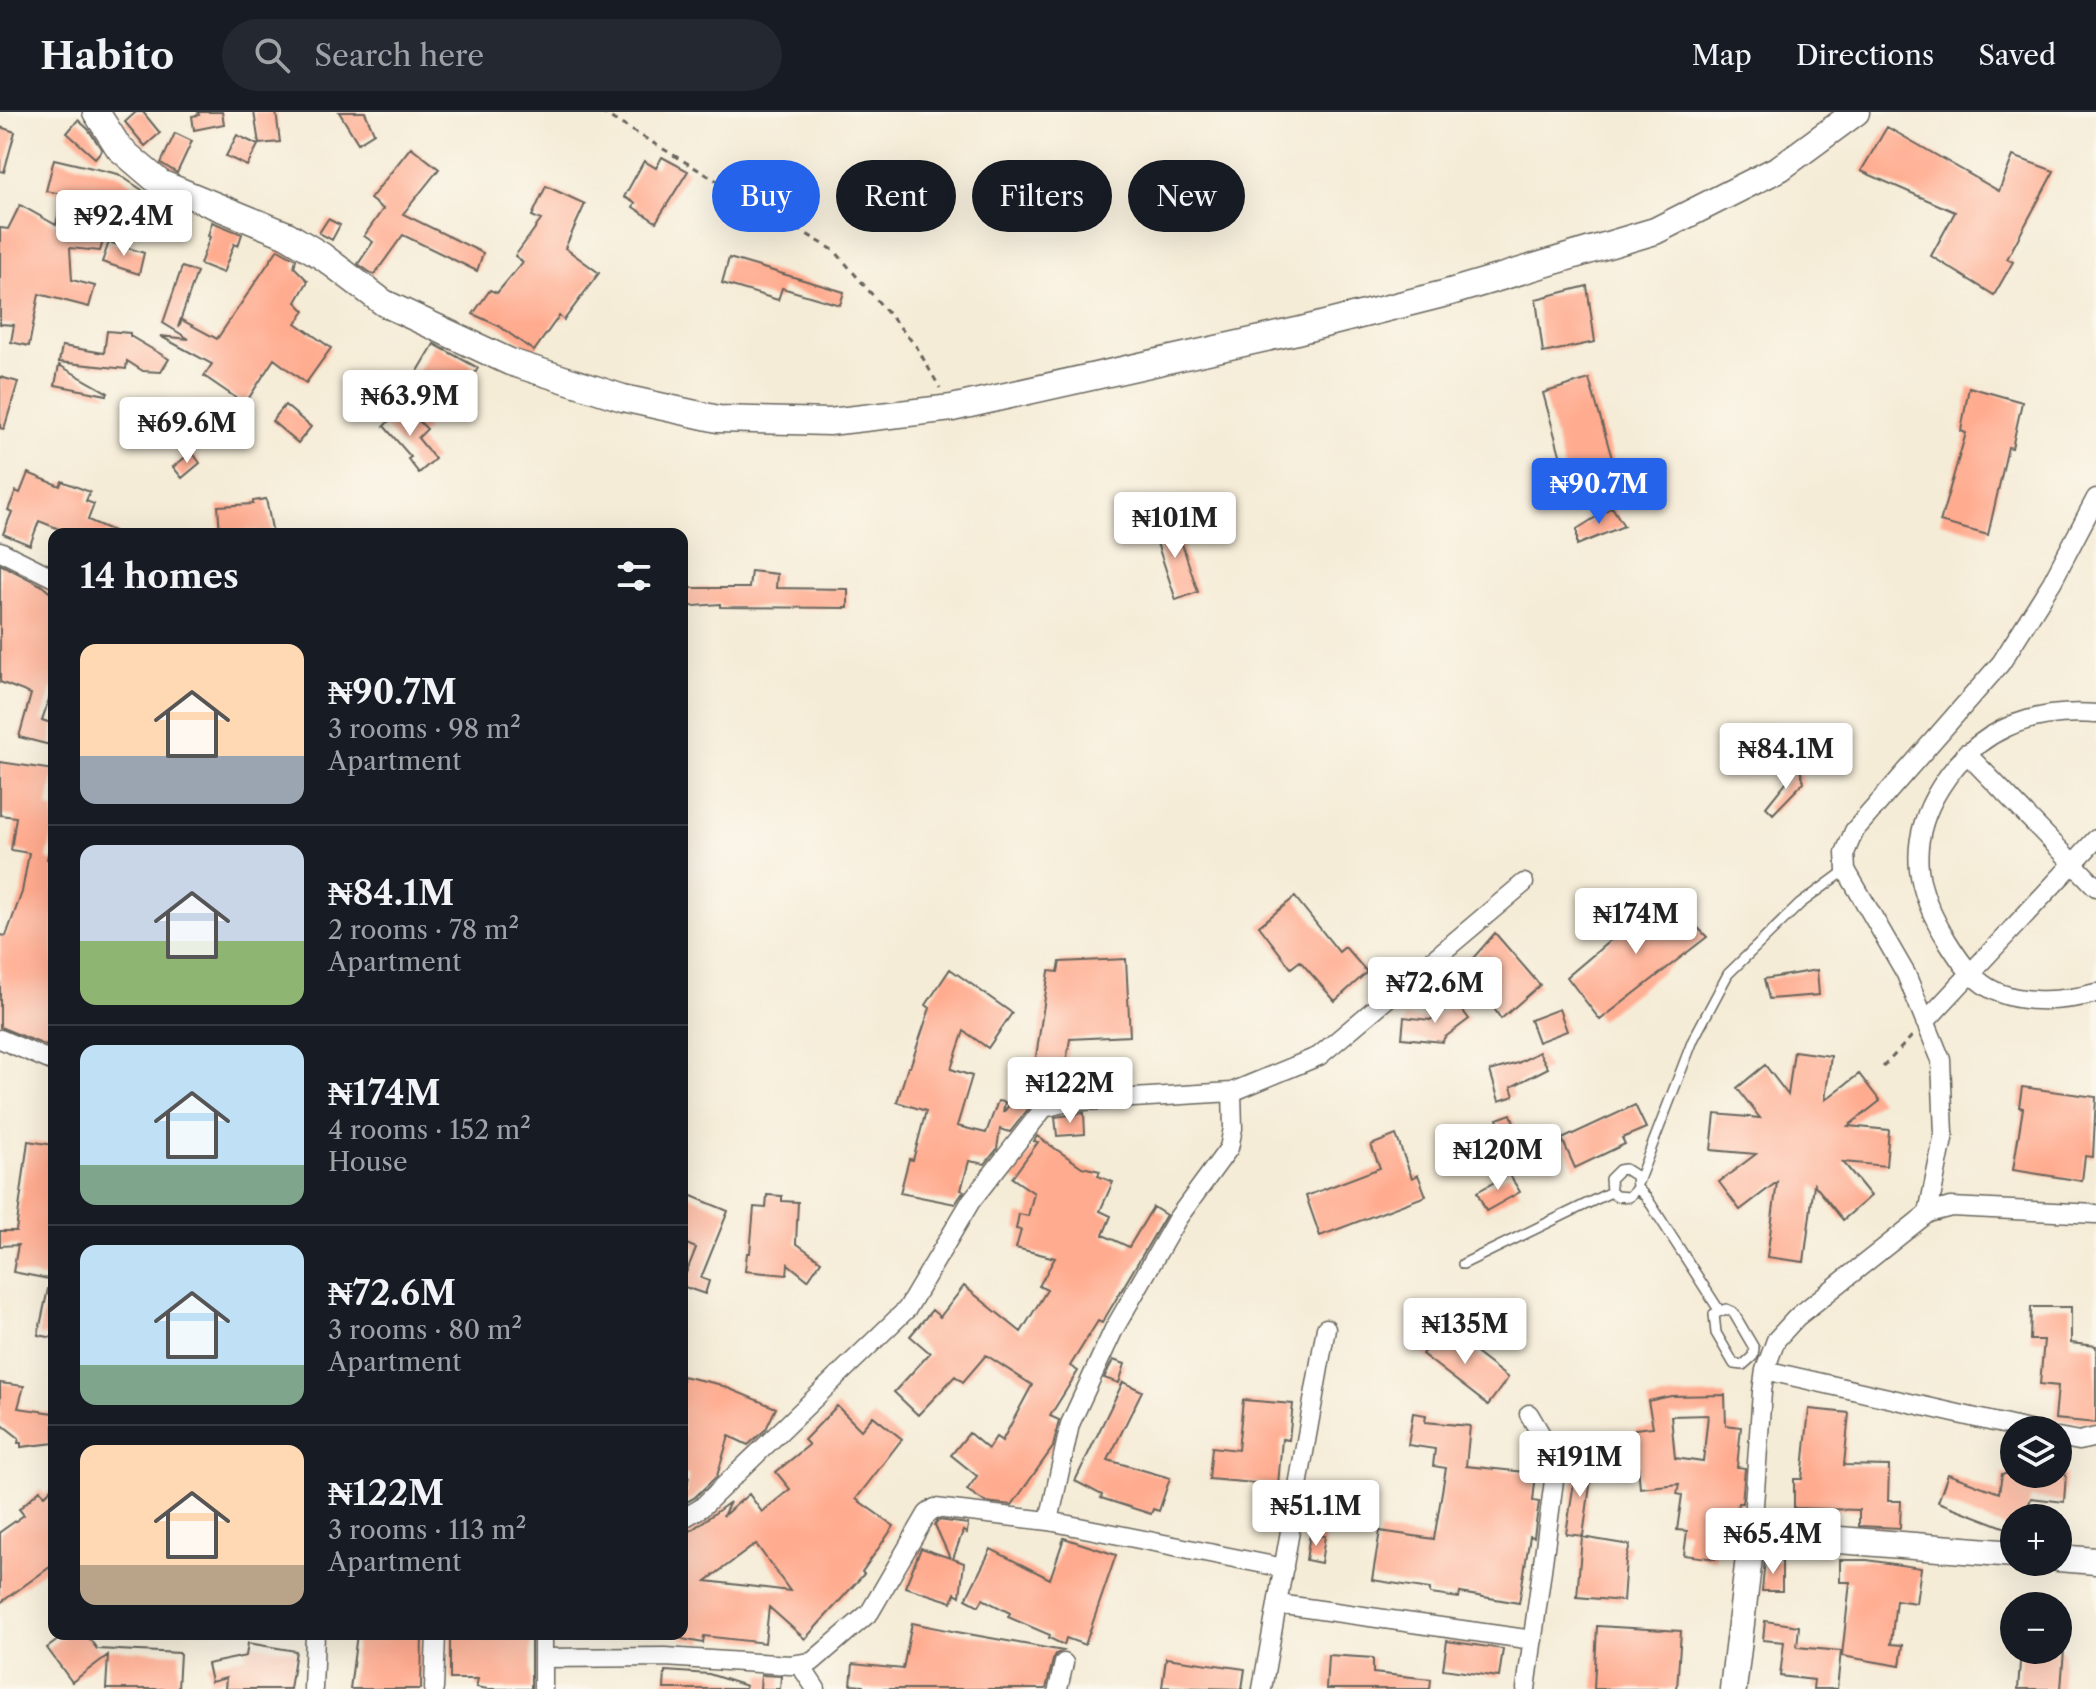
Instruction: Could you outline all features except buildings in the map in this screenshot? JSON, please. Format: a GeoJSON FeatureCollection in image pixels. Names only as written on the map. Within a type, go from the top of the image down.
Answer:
{"type":"FeatureCollection","features":[{"type":"Feature","properties":{"kind":"street"},"geometry":{"type":"LineString","coordinates":[[96,112],[119,148],[160,183],[287,235],[322,256],[384,303],[510,362],[623,398],[718,419],[829,422],[952,408],[1297,331],[1447,293],[1655,231],[1780,168],[1856,112]]}},
{"type":"Feature","properties":{"kind":"street"},"geometry":{"type":"LineString","coordinates":[[1928,1213],[1944,1134],[1941,1060],[1906,974],[1846,870],[1845,853],[1854,831],[2001,663],[2052,582],[2096,498]]}},
{"type":"Feature","properties":{"kind":"street"},"geometry":{"type":"LineString","coordinates":[[0,551],[48,575]]}},
{"type":"Feature","properties":{"kind":"street"},"geometry":{"type":"LineString","coordinates":[[2096,714],[2048,715],[2028,719],[2009,725],[1966,753],[1930,805],[1923,825],[1919,868],[1939,928],[1961,962],[1986,986],[2027,999],[2056,1000],[2096,993]]}},
{"type":"Feature","properties":{"kind":"street"},"geometry":{"type":"LineString","coordinates":[[1966,753],[2096,887]]}},
{"type":"Feature","properties":{"kind":"street"},"geometry":{"type":"LineString","coordinates":[[1925,1022],[2096,839]]}},
{"type":"Feature","properties":{"kind":"street"},"geometry":{"type":"LineString","coordinates":[[688,1516],[701,1508],[907,1309],[971,1201],[1044,1108],[1067,1102],[1232,1092],[1319,1056],[1524,883]]}},
{"type":"Feature","properties":{"kind":"street"},"geometry":{"type":"LineString","coordinates":[[0,1039],[48,1059]]}},
{"type":"Feature","properties":{"kind":"street"},"geometry":{"type":"LineString","coordinates":[[1049,1521],[1070,1424],[1114,1329],[1177,1219],[1229,1148],[1233,1128],[1232,1092]]}},
{"type":"Feature","properties":{"kind":"street"},"geometry":{"type":"LineString","coordinates":[[1733,1689],[1752,1533],[1762,1392],[1765,1370],[1776,1340],[1797,1317],[1928,1213],[1951,1207],[2096,1214]]}},
{"type":"Feature","properties":{"kind":"street"},"geometry":{"type":"LineString","coordinates":[[1262,1689],[1326,1328]]}},
{"type":"Feature","properties":{"kind":"street"},"geometry":{"type":"LineString","coordinates":[[1765,1370],[2000,1423]]}},
{"type":"Feature","properties":{"kind":"street"},"geometry":{"type":"LineString","coordinates":[[1526,1689],[1555,1473],[1549,1448],[1529,1414]]}},
{"type":"Feature","properties":{"kind":"street"},"geometry":{"type":"LineString","coordinates":[[2072,1440],[2096,1437]]}},
{"type":"Feature","properties":{"kind":"street"},"geometry":{"type":"LineString","coordinates":[[543,1658],[665,1657],[800,1665],[812,1662],[870,1612],[927,1514],[935,1508],[1049,1521],[1284,1568]]}},
{"type":"Feature","properties":{"kind":"street"},"geometry":{"type":"LineString","coordinates":[[1752,1533],[2000,1553]]}},
{"type":"Feature","properties":{"kind":"street"},"geometry":{"type":"LineString","coordinates":[[2072,1559],[2096,1561]]}},
{"type":"Feature","properties":{"kind":"street"},"geometry":{"type":"LineString","coordinates":[[1278,1604],[1533,1640]]}},
{"type":"Feature","properties":{"kind":"street"},"geometry":{"type":"LineString","coordinates":[[313,1689],[315,1640]]}},
{"type":"Feature","properties":{"kind":"street"},"geometry":{"type":"LineString","coordinates":[[434,1689],[436,1640]]}},
{"type":"Feature","properties":{"kind":"street"},"geometry":{"type":"LineString","coordinates":[[543,1640],[543,1689]]}},
{"type":"Feature","properties":{"kind":"street"},"geometry":{"type":"LineString","coordinates":[[1058,1689],[1064,1663]]}},
{"type":"Feature","properties":{"kind":"street"},"geometry":{"type":"LineString","coordinates":[[800,1665],[816,1689]]}},
{"type":"Feature","properties":{"kind":"lane"},"geometry":{"type":"LineString","coordinates":[[1719,1310],[1638,1185],[1631,1171],[1619,1170],[1610,1179],[1611,1192],[1616,1196],[1629,1197],[1638,1185],[1693,1040],[1728,974],[1800,904],[1846,870]]}},
{"type":"Feature","properties":{"kind":"lane"},"geometry":{"type":"LineString","coordinates":[[1463,1264],[1611,1192]]}},
{"type":"Feature","properties":{"kind":"lane"},"geometry":{"type":"LineString","coordinates":[[1719,1310],[1733,1312],[1754,1348],[1747,1362],[1734,1364],[1716,1333],[1713,1321],[1714,1314],[1719,1310]]}},
{"type":"Feature","properties":{"kind":"lane"},"geometry":{"type":"LineString","coordinates":[[1747,1362],[1762,1392]]}},
{"type":"Feature","properties":{"kind":"path"},"geometry":{"type":"LineString","coordinates":[[601,112],[835,251],[916,346],[952,408]]}},
{"type":"Feature","properties":{"kind":"path"},"geometry":{"type":"LineString","coordinates":[[1883,1067],[1925,1022]]}}]}
